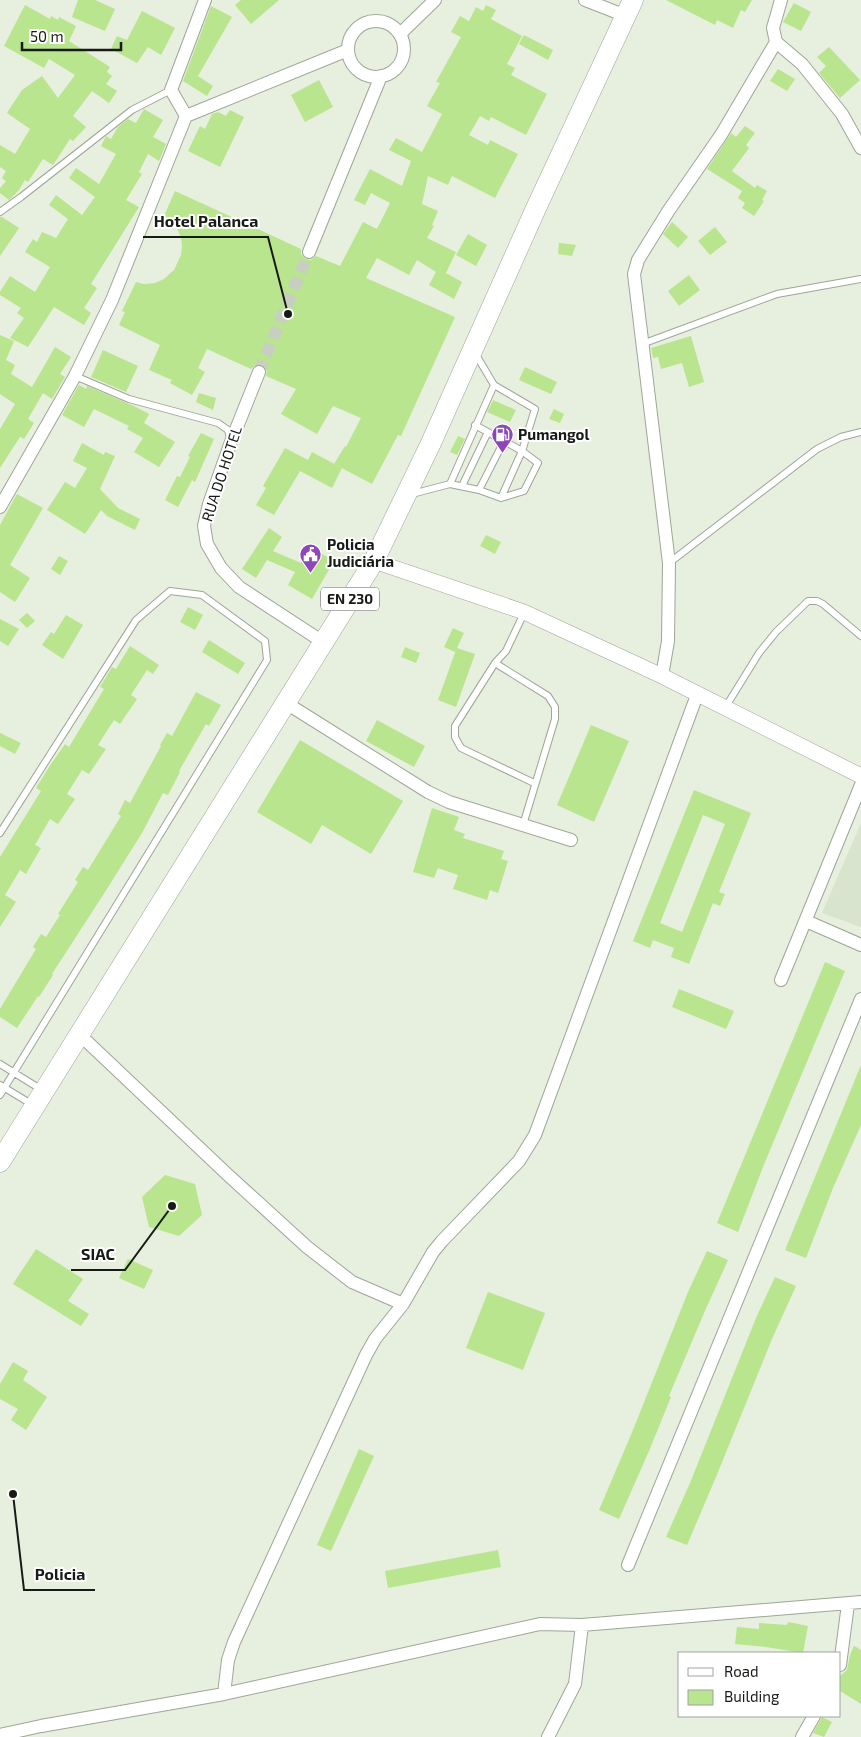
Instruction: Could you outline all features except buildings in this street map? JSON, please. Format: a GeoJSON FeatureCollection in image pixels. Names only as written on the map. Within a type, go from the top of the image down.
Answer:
{"type":"FeatureCollection","features":[{"type":"Feature","properties":{"kind":"main road","name":"EN 230"},"geometry":{"type":"LineString","coordinates":[[0,1162],[374,561],[431,443],[537,206],[630,8]]}},
{"type":"Feature","properties":{"kind":"street"},"geometry":{"type":"LineString","coordinates":[[186,116],[172,90],[205,0]]}},
{"type":"Feature","properties":{"kind":"street"},"geometry":{"type":"LineString","coordinates":[[400,34],[435,0]]}},
{"type":"Feature","properties":{"kind":"street"},"geometry":{"type":"LineString","coordinates":[[585,0],[630,8]]}},
{"type":"Feature","properties":{"kind":"street"},"geometry":{"type":"LineString","coordinates":[[782,0],[773,28],[776,42],[802,64],[842,114],[861,148]]}},
{"type":"Feature","properties":{"kind":"street"},"geometry":{"type":"LineString","coordinates":[[378,20],[390,24],[400,34],[404,47],[401,60],[393,71],[380,76],[367,76],[361,73],[352,63],[348,50],[350,37],[358,26],[378,20]]}},
{"type":"Feature","properties":{"kind":"street"},"geometry":{"type":"LineString","coordinates":[[662,676],[668,640],[669,563],[634,274],[638,260],[668,210],[721,134],[776,42]]}},
{"type":"Feature","properties":{"kind":"street"},"geometry":{"type":"LineString","coordinates":[[0,507],[75,376],[112,300],[186,116],[348,50]]}},
{"type":"Feature","properties":{"kind":"street"},"geometry":{"type":"LineString","coordinates":[[309,252],[380,76]]}},
{"type":"Feature","properties":{"kind":"street","name":"RUA DO HOTEL"},"geometry":{"type":"LineString","coordinates":[[259,372],[209,504],[204,526],[207,544],[221,568],[239,587],[323,642]]}},
{"type":"Feature","properties":{"kind":"street"},"geometry":{"type":"LineString","coordinates":[[374,561],[524,612],[662,676],[861,776]]}},
{"type":"Feature","properties":{"kind":"street"},"geometry":{"type":"LineString","coordinates":[[224,1694],[228,1660],[234,1642],[366,1355],[375,1339],[403,1304],[442,1241],[519,1161],[535,1135],[697,695]]}},
{"type":"Feature","properties":{"kind":"street"},"geometry":{"type":"LineString","coordinates":[[286,703],[428,792],[449,802],[571,840]]}},
{"type":"Feature","properties":{"kind":"street"},"geometry":{"type":"LineString","coordinates":[[781,980],[861,785]]}},
{"type":"Feature","properties":{"kind":"street"},"geometry":{"type":"LineString","coordinates":[[806,921],[861,945]]}},
{"type":"Feature","properties":{"kind":"street"},"geometry":{"type":"LineString","coordinates":[[628,1565],[861,999]]}},
{"type":"Feature","properties":{"kind":"street"},"geometry":{"type":"LineString","coordinates":[[78,1034],[306,1247],[352,1282],[403,1304]]}},
{"type":"Feature","properties":{"kind":"street"},"geometry":{"type":"LineString","coordinates":[[0,1735],[224,1694],[540,1624],[582,1625],[861,1602]]}},
{"type":"Feature","properties":{"kind":"street"},"geometry":{"type":"LineString","coordinates":[[841,1657],[848,1604]]}},
{"type":"Feature","properties":{"kind":"street"},"geometry":{"type":"LineString","coordinates":[[548,1737],[575,1684],[582,1625]]}},
{"type":"Feature","properties":{"kind":"street"},"geometry":{"type":"LineString","coordinates":[[802,1737],[813,1717]]}},
{"type":"Feature","properties":{"kind":"lane"},"geometry":{"type":"LineString","coordinates":[[0,212],[132,110],[172,90]]}},
{"type":"Feature","properties":{"kind":"lane"},"geometry":{"type":"LineString","coordinates":[[642,344],[777,294],[861,279]]}},
{"type":"Feature","properties":{"kind":"lane"},"geometry":{"type":"LineString","coordinates":[[473,350],[494,384],[535,409],[522,451],[501,498]]}},
{"type":"Feature","properties":{"kind":"lane"},"geometry":{"type":"LineString","coordinates":[[75,376],[128,399],[218,423],[228,430],[231,442]]}},
{"type":"Feature","properties":{"kind":"lane"},"geometry":{"type":"LineString","coordinates":[[450,484],[494,384]]}},
{"type":"Feature","properties":{"kind":"lane"},"geometry":{"type":"LineString","coordinates":[[406,496],[450,484],[479,490],[501,498],[524,491],[538,463],[522,451],[475,425]]}},
{"type":"Feature","properties":{"kind":"lane"},"geometry":{"type":"LineString","coordinates":[[462,486],[488,432]]}},
{"type":"Feature","properties":{"kind":"lane"},"geometry":{"type":"LineString","coordinates":[[669,563],[817,449],[841,437],[861,432]]}},
{"type":"Feature","properties":{"kind":"lane"},"geometry":{"type":"LineString","coordinates":[[479,490],[504,441]]}},
{"type":"Feature","properties":{"kind":"lane"},"geometry":{"type":"LineString","coordinates":[[0,833],[136,620],[170,591],[202,595],[265,641],[267,660],[14,1072],[2,1086],[0,1095]]}},
{"type":"Feature","properties":{"kind":"lane"},"geometry":{"type":"LineString","coordinates":[[725,709],[759,653],[776,632],[808,601],[817,601],[823,604],[861,636]]}},
{"type":"Feature","properties":{"kind":"lane"},"geometry":{"type":"LineString","coordinates":[[524,612],[506,651],[495,663],[455,726],[455,737],[461,748],[534,783]]}},
{"type":"Feature","properties":{"kind":"lane"},"geometry":{"type":"LineString","coordinates":[[495,663],[548,696],[555,707],[555,719],[523,824]]}},
{"type":"Feature","properties":{"kind":"lane"},"geometry":{"type":"LineString","coordinates":[[0,1064],[14,1072],[39,1098]]}},
{"type":"Feature","properties":{"kind":"lane"},"geometry":{"type":"LineString","coordinates":[[2,1086],[39,1098]]}},
{"type":"Feature","properties":{"kind":"shaded area"},"geometry":{"type":"Polygon","coordinates":[[[861,823],[861,927],[822,913],[861,823]]]}},
{"type":"Feature","properties":{"kind":"tunnel"},"geometry":{"type":"LineString","coordinates":[[259,372],[309,252]]}},
{"type":"Feature","properties":{"kind":"place","name":"Hotel Palanca"},"geometry":{"type":"Point","coordinates":[288,314]}},
{"type":"Feature","properties":{"kind":"place","name":"Pumangol"},"geometry":{"type":"Point","coordinates":[502,454]}},
{"type":"Feature","properties":{"kind":"place","name":"Policia Judiciária"},"geometry":{"type":"Point","coordinates":[311,573]}},
{"type":"Feature","properties":{"kind":"place","name":"SIAC"},"geometry":{"type":"Point","coordinates":[172,1206]}},
{"type":"Feature","properties":{"kind":"place","name":"Policia"},"geometry":{"type":"Point","coordinates":[13,1494]}}]}
